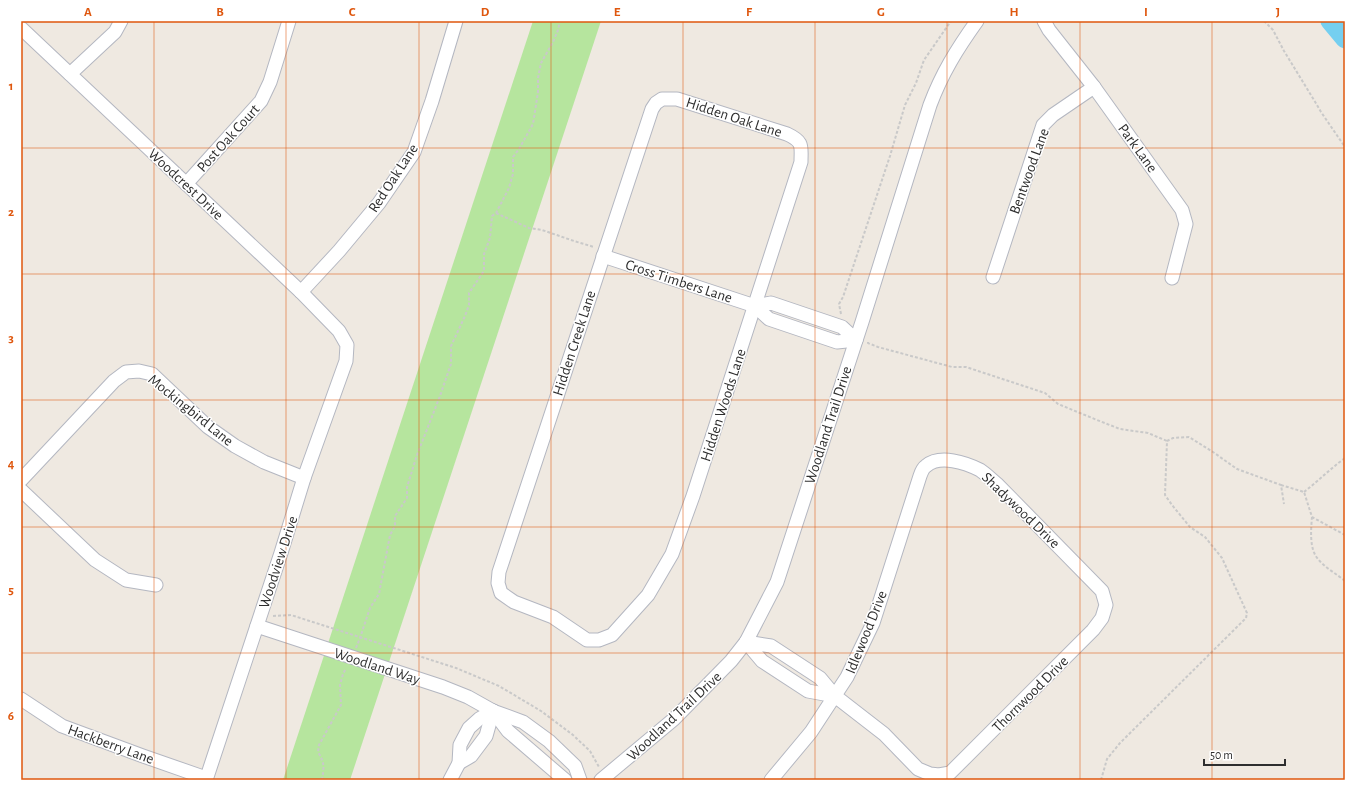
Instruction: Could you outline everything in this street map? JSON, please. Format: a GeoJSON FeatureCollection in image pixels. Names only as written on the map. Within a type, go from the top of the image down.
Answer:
{"type":"FeatureCollection","features":[{"type":"Feature","properties":{"kind":"street"},"geometry":{"type":"LineString","coordinates":[[70,74],[115,32],[121,21]]}},
{"type":"Feature","properties":{"kind":"street","name":"Post Oak Court"},"geometry":{"type":"LineString","coordinates":[[186,184],[261,101],[270,82],[289,21]]}},
{"type":"Feature","properties":{"kind":"street","name":"Red Oak Lane"},"geometry":{"type":"LineString","coordinates":[[301,292],[339,251],[379,203],[414,152],[432,101],[456,21]]}},
{"type":"Feature","properties":{"kind":"street","name":"Woodland Trail Drive"},"geometry":{"type":"LineString","coordinates":[[602,780],[674,719],[731,661],[746,642],[778,582],[930,105],[939,82],[953,56],[977,21]]}},
{"type":"Feature","properties":{"kind":"street","name":"Park Lane"},"geometry":{"type":"LineString","coordinates":[[1034,21],[1047,26],[1094,87],[1182,210],[1186,224],[1172,278]]}},
{"type":"Feature","properties":{"kind":"street","name":"Woodcrest Drive"},"geometry":{"type":"LineString","coordinates":[[21,28],[301,292],[339,331],[347,345]]}},
{"type":"Feature","properties":{"kind":"street","name":"Bentwood Lane"},"geometry":{"type":"LineString","coordinates":[[993,277],[1043,125],[1053,115],[1094,87]]}},
{"type":"Feature","properties":{"kind":"street","name":"Hidden Oak Lane"},"geometry":{"type":"LineString","coordinates":[[662,99],[677,99],[788,134],[797,139],[801,146]]}},
{"type":"Feature","properties":{"kind":"street","name":"Hidden Creek Lane"},"geometry":{"type":"LineString","coordinates":[[599,640],[588,640],[553,617],[514,602],[501,593],[498,583],[499,572],[652,109],[656,103],[662,99]]}},
{"type":"Feature","properties":{"kind":"street","name":"Hidden Woods Lane"},"geometry":{"type":"LineString","coordinates":[[599,640],[612,635],[648,595],[672,554],[693,496],[801,162],[801,146]]}},
{"type":"Feature","properties":{"kind":"street","name":"Cross Timbers Lane"},"geometry":{"type":"LineString","coordinates":[[604,253],[755,306],[769,319],[836,342],[856,340]]}},
{"type":"Feature","properties":{"kind":"street","name":"Woodview Drive"},"geometry":{"type":"LineString","coordinates":[[206,779],[282,553],[304,478],[346,361],[347,345]]}},
{"type":"Feature","properties":{"kind":"street","name":"Mockingbird Lane"},"geometry":{"type":"LineString","coordinates":[[21,480],[114,381],[126,372],[139,371],[152,374],[208,427],[234,446],[264,462],[304,478]]}},
{"type":"Feature","properties":{"kind":"street","name":"Shadywood Drive"},"geometry":{"type":"LineString","coordinates":[[926,466],[938,460],[949,460],[962,463],[981,471],[997,484],[1102,591]]}},
{"type":"Feature","properties":{"kind":"street","name":"Idlewood Drive"},"geometry":{"type":"LineString","coordinates":[[771,780],[811,732],[847,677],[872,623],[920,476],[926,466]]}},
{"type":"Feature","properties":{"kind":"street"},"geometry":{"type":"LineString","coordinates":[[21,490],[94,560],[126,580],[156,585]]}},
{"type":"Feature","properties":{"kind":"street","name":"Thornwood Drive"},"geometry":{"type":"LineString","coordinates":[[835,696],[884,734],[918,769],[930,774],[939,775],[950,773],[1093,630],[1102,618],[1106,605],[1102,591]]}},
{"type":"Feature","properties":{"kind":"street","name":"Woodland Way"},"geometry":{"type":"LineString","coordinates":[[257,626],[443,687],[468,697],[493,711],[523,722],[549,741],[575,766],[580,780]]}},
{"type":"Feature","properties":{"kind":"street"},"geometry":{"type":"LineString","coordinates":[[746,642],[762,661],[808,691],[835,696]]}},
{"type":"Feature","properties":{"kind":"street","name":"Hackberry Lane"},"geometry":{"type":"LineString","coordinates":[[21,699],[62,726],[206,779]]}},
{"type":"Feature","properties":{"kind":"street"},"geometry":{"type":"LineString","coordinates":[[459,763],[472,756],[486,736],[493,711]]}},
{"type":"Feature","properties":{"kind":"street"},"geometry":{"type":"LineString","coordinates":[[450,780],[459,763],[460,746],[469,728],[479,719],[493,711]]}},
{"type":"Feature","properties":{"kind":"street","name":"Woodland Way"},"geometry":{"type":"LineString","coordinates":[[493,711],[508,731],[564,780]]}},
{"type":"Feature","properties":{"kind":"path"},"geometry":{"type":"LineString","coordinates":[[322,780],[324,769],[323,761],[318,752],[319,745],[340,705],[340,685],[343,674],[352,658],[370,608],[379,594],[390,535],[395,526],[396,516],[407,498],[407,487],[417,455],[451,364],[451,346],[469,305],[469,293],[484,271],[484,254],[490,238],[492,216],[496,213],[509,188],[513,174],[513,157],[519,149],[532,124],[538,92],[538,78],[541,62],[553,42],[560,21]]}},
{"type":"Feature","properties":{"kind":"path"},"geometry":{"type":"LineString","coordinates":[[841,316],[839,304],[843,297],[863,240],[905,105],[916,84],[924,60],[951,21]]}},
{"type":"Feature","properties":{"kind":"path"},"geometry":{"type":"LineString","coordinates":[[1264,21],[1273,30],[1321,112],[1345,147]]}},
{"type":"Feature","properties":{"kind":"path"},"geometry":{"type":"LineString","coordinates":[[496,213],[529,228],[542,230],[604,253]]}},
{"type":"Feature","properties":{"kind":"path"},"geometry":{"type":"LineString","coordinates":[[870,338],[868,343],[878,347],[952,367],[966,367],[1045,393],[1058,404],[1120,429],[1148,433],[1167,441],[1173,438],[1190,437],[1237,469],[1304,492]]}},
{"type":"Feature","properties":{"kind":"path"},"geometry":{"type":"LineString","coordinates":[[1101,780],[1107,759],[1120,743],[1246,618],[1247,614],[1222,558],[1204,537],[1190,527],[1172,506],[1165,494],[1167,441]]}},
{"type":"Feature","properties":{"kind":"path"},"geometry":{"type":"LineString","coordinates":[[1304,492],[1345,458]]}},
{"type":"Feature","properties":{"kind":"path"},"geometry":{"type":"LineString","coordinates":[[1281,485],[1284,504]]}},
{"type":"Feature","properties":{"kind":"path"},"geometry":{"type":"LineString","coordinates":[[1304,492],[1312,517],[1312,546],[1317,559],[1345,581]]}},
{"type":"Feature","properties":{"kind":"path"},"geometry":{"type":"LineString","coordinates":[[1312,517],[1345,535]]}},
{"type":"Feature","properties":{"kind":"green space"},"geometry":{"type":"Polygon","coordinates":[[[533,21],[601,21],[350,780],[283,780],[533,21]]]}},
{"type":"Feature","properties":{"kind":"waterway"},"geometry":{"type":"LineString","coordinates":[[1330,21],[1345,39]]}}]}
